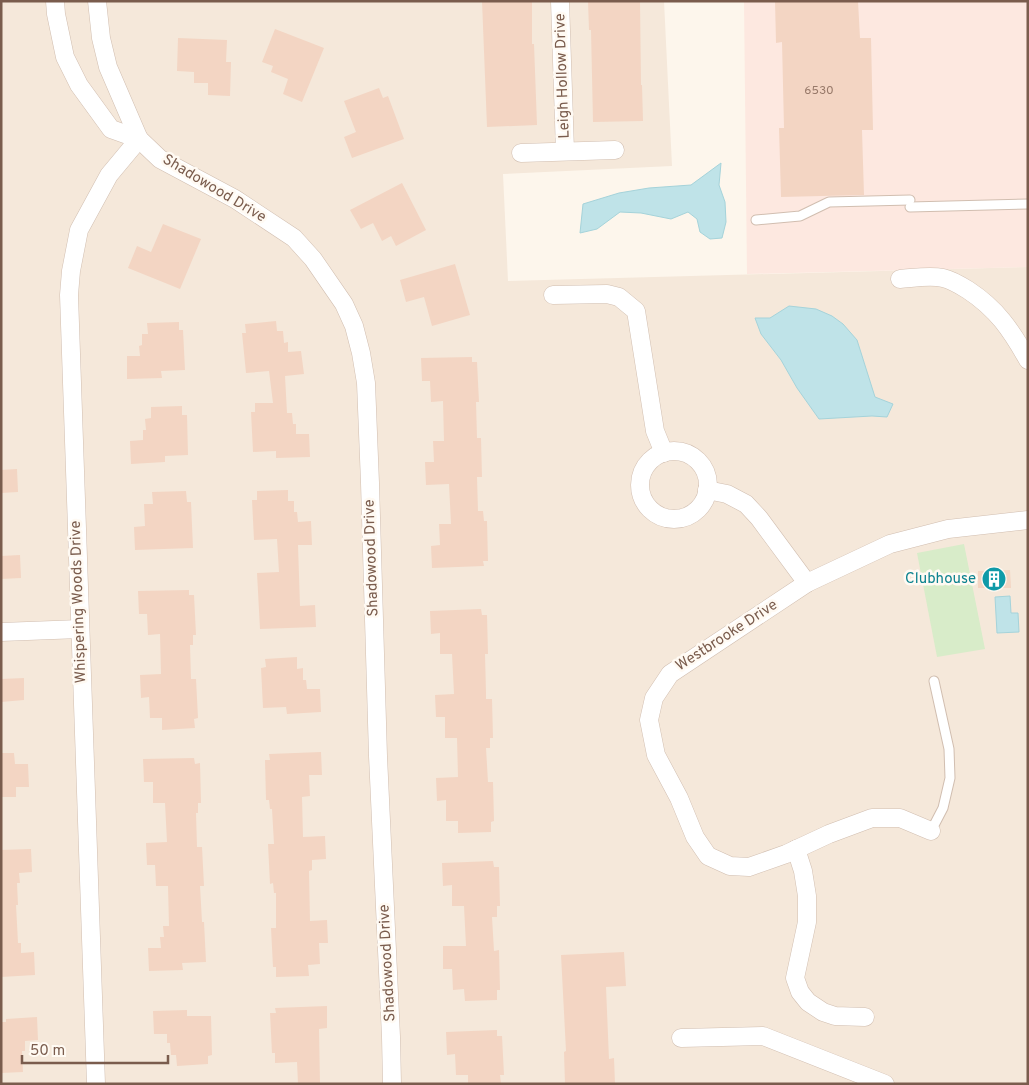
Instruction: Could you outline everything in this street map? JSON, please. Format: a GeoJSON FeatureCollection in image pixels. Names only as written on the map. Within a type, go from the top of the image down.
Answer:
{"type":"FeatureCollection","features":[{"type":"Feature","properties":{"kind":"street","name":"Shadowood Drive"},"geometry":{"type":"LineString","coordinates":[[56,1],[56,14],[64,57],[79,85],[111,129],[138,139],[160,159],[235,199],[294,238],[313,259],[344,304],[354,326],[366,383],[378,756],[392,1084]]}},
{"type":"Feature","properties":{"kind":"street","name":"Shadowood Drive"},"geometry":{"type":"LineString","coordinates":[[97,1],[101,38],[108,67],[138,139]]}},
{"type":"Feature","properties":{"kind":"street","name":"Leigh Hollow Drive"},"geometry":{"type":"LineString","coordinates":[[560,1],[566,152]]}},
{"type":"Feature","properties":{"kind":"street","name":"Whispering Woods Drive"},"geometry":{"type":"LineString","coordinates":[[96,1084],[69,295],[72,271],[83,223],[109,175],[138,139]]}},
{"type":"Feature","properties":{"kind":"street"},"geometry":{"type":"LineString","coordinates":[[521,153],[615,150]]}},
{"type":"Feature","properties":{"kind":"street"},"geometry":{"type":"LineString","coordinates":[[900,279],[943,278],[958,284],[976,295],[999,315],[1028,360]]}},
{"type":"Feature","properties":{"kind":"street"},"geometry":{"type":"LineString","coordinates":[[553,295],[607,294],[619,297],[636,311],[655,430],[664,453]]}},
{"type":"Feature","properties":{"kind":"street"},"geometry":{"type":"LineString","coordinates":[[675,451],[695,459],[703,468],[707,478],[708,490],[704,500],[698,509],[684,517],[667,518],[657,515],[648,508],[642,498],[641,476],[646,466],[654,458],[664,453],[675,451]]}},
{"type":"Feature","properties":{"kind":"street"},"geometry":{"type":"LineString","coordinates":[[708,490],[727,494],[746,504],[759,518],[806,583]]}},
{"type":"Feature","properties":{"kind":"street","name":"Westbrooke Drive"},"geometry":{"type":"LineString","coordinates":[[931,831],[900,818],[872,818],[749,867],[730,866],[708,856],[695,837],[656,755],[649,720],[654,698],[670,674],[806,583],[890,544],[948,529],[1028,520]]}},
{"type":"Feature","properties":{"kind":"street"},"geometry":{"type":"LineString","coordinates":[[1,632],[80,629]]}},
{"type":"Feature","properties":{"kind":"street"},"geometry":{"type":"LineString","coordinates":[[796,849],[803,871],[807,896],[806,922],[795,978],[800,992],[808,1002],[823,1012],[836,1016],[865,1017]]}},
{"type":"Feature","properties":{"kind":"street"},"geometry":{"type":"LineString","coordinates":[[681,1038],[763,1036],[885,1084]]}},
{"type":"Feature","properties":{"kind":"lane"},"geometry":{"type":"LineString","coordinates":[[756,220],[800,216],[829,202],[1028,204]]}},
{"type":"Feature","properties":{"kind":"lane"},"geometry":{"type":"LineString","coordinates":[[931,831],[942,808],[950,778],[948,749],[934,681]]}},
{"type":"Feature","properties":{"kind":"shaded area"},"geometry":{"type":"Polygon","coordinates":[[[1,1],[664,1],[672,166],[503,174],[508,281],[1028,267],[1028,1084],[1,1084],[1,1]]]}},
{"type":"Feature","properties":{"kind":"shaded area"},"geometry":{"type":"Polygon","coordinates":[[[744,1],[1028,1],[1028,267],[747,274],[744,1]]]}},
{"type":"Feature","properties":{"kind":"green space"},"geometry":{"type":"Polygon","coordinates":[[[964,544],[985,649],[937,657],[917,553],[964,544]]]}},
{"type":"Feature","properties":{"kind":"water"},"geometry":{"type":"Polygon","coordinates":[[[721,163],[719,185],[725,202],[726,222],[722,238],[710,239],[700,232],[697,219],[688,212],[671,219],[641,213],[620,212],[597,229],[580,233],[583,204],[619,193],[649,188],[691,185],[721,163]]]}},
{"type":"Feature","properties":{"kind":"water"},"geometry":{"type":"Polygon","coordinates":[[[789,306],[816,309],[832,316],[843,324],[857,340],[875,397],[893,404],[887,417],[819,419],[797,388],[781,360],[761,334],[755,318],[770,318],[789,306]]]}},
{"type":"Feature","properties":{"kind":"water"},"geometry":{"type":"Polygon","coordinates":[[[1010,596],[1011,613],[1018,613],[1019,632],[997,633],[995,597],[1010,596]]]}},
{"type":"Feature","properties":{"kind":"building"},"geometry":{"type":"Polygon","coordinates":[[[482,1],[532,1],[532,44],[534,44],[537,125],[487,127],[482,1]]]}},
{"type":"Feature","properties":{"kind":"building"},"geometry":{"type":"Polygon","coordinates":[[[588,1],[640,1],[643,121],[593,122],[591,30],[589,30],[588,1]]]}},
{"type":"Feature","properties":{"kind":"building"},"geometry":{"type":"Polygon","coordinates":[[[775,1],[858,1],[860,38],[871,38],[873,130],[862,130],[864,195],[781,197],[779,128],[784,128],[782,42],[776,43],[775,1]]]}},
{"type":"Feature","properties":{"kind":"building"},"geometry":{"type":"Polygon","coordinates":[[[275,29],[324,48],[302,102],[283,94],[288,79],[271,72],[273,66],[262,62],[275,29]]]}},
{"type":"Feature","properties":{"kind":"building"},"geometry":{"type":"Polygon","coordinates":[[[178,38],[227,40],[226,62],[231,62],[230,96],[208,95],[208,83],[194,83],[194,72],[177,71],[178,38]]]}},
{"type":"Feature","properties":{"kind":"building"},"geometry":{"type":"Polygon","coordinates":[[[379,88],[383,98],[388,96],[404,139],[352,158],[344,137],[356,132],[344,101],[379,88]]]}},
{"type":"Feature","properties":{"kind":"building"},"geometry":{"type":"Polygon","coordinates":[[[402,183],[426,230],[396,246],[391,236],[382,241],[373,223],[361,229],[350,210],[402,183]]]}},
{"type":"Feature","properties":{"kind":"building"},"geometry":{"type":"Polygon","coordinates":[[[163,224],[201,239],[180,289],[128,268],[137,246],[151,252],[163,224]]]}},
{"type":"Feature","properties":{"kind":"building"},"geometry":{"type":"Polygon","coordinates":[[[455,264],[470,315],[432,326],[424,297],[406,302],[400,280],[455,264]]]}},
{"type":"Feature","properties":{"kind":"building"},"geometry":{"type":"Polygon","coordinates":[[[276,321],[277,331],[283,331],[284,343],[288,342],[288,352],[301,351],[304,374],[285,376],[287,413],[292,413],[293,424],[296,424],[296,434],[309,434],[310,457],[276,458],[276,451],[253,452],[251,412],[255,412],[255,403],[273,403],[269,371],[246,373],[242,333],[246,333],[245,324],[276,321]]]}},
{"type":"Feature","properties":{"kind":"building"},"geometry":{"type":"Polygon","coordinates":[[[179,322],[179,330],[183,330],[185,370],[161,371],[162,378],[127,379],[127,356],[140,356],[139,346],[142,345],[142,334],[148,334],[147,323],[179,322]]]}},
{"type":"Feature","properties":{"kind":"building"},"geometry":{"type":"Polygon","coordinates":[[[472,357],[472,362],[477,362],[479,402],[476,402],[477,438],[481,438],[482,477],[477,477],[478,511],[483,511],[484,521],[487,521],[488,561],[483,561],[484,566],[432,568],[431,546],[440,545],[439,524],[451,524],[449,484],[426,485],[425,462],[434,462],[433,441],[444,441],[443,401],[431,402],[430,381],[422,381],[421,358],[472,357]]]}},
{"type":"Feature","properties":{"kind":"building"},"geometry":{"type":"Polygon","coordinates":[[[182,406],[182,415],[187,415],[188,455],[165,456],[165,462],[131,464],[130,441],[143,440],[143,430],[146,430],[145,419],[151,418],[151,407],[182,406]]]}},
{"type":"Feature","properties":{"kind":"building"},"geometry":{"type":"Polygon","coordinates":[[[17,469],[18,492],[1,493],[1,470],[17,469]]]}},
{"type":"Feature","properties":{"kind":"building"},"geometry":{"type":"Polygon","coordinates":[[[288,490],[288,501],[294,501],[294,512],[297,512],[298,522],[311,521],[312,545],[298,545],[300,606],[315,605],[316,627],[260,629],[257,573],[279,572],[277,539],[254,540],[252,500],[257,500],[257,491],[288,490]]]}},
{"type":"Feature","properties":{"kind":"building"},"geometry":{"type":"Polygon","coordinates":[[[186,491],[187,502],[191,502],[193,548],[135,550],[134,527],[145,526],[144,504],[153,504],[152,492],[186,491]]]}},
{"type":"Feature","properties":{"kind":"building"},"geometry":{"type":"Polygon","coordinates":[[[20,555],[21,578],[1,579],[1,556],[20,555]]]}},
{"type":"Feature","properties":{"kind":"building","name":"Clubhouse"},"geometry":{"type":"Polygon","coordinates":[[[1010,570],[1011,588],[978,588],[978,571],[1010,570]]]}},
{"type":"Feature","properties":{"kind":"building"},"geometry":{"type":"Polygon","coordinates":[[[189,590],[189,595],[194,595],[196,635],[193,635],[193,645],[190,645],[191,679],[196,679],[198,718],[194,719],[195,728],[162,730],[162,718],[150,718],[149,697],[141,698],[140,675],[161,674],[160,634],[148,635],[147,614],[139,614],[138,591],[189,590]]]}},
{"type":"Feature","properties":{"kind":"building"},"geometry":{"type":"Polygon","coordinates":[[[481,609],[482,615],[487,615],[488,654],[485,654],[486,699],[492,699],[493,738],[490,738],[490,748],[486,748],[488,782],[493,782],[494,821],[491,822],[491,832],[458,833],[458,821],[446,821],[446,800],[437,801],[436,778],[458,777],[457,738],[445,738],[445,717],[436,717],[435,695],[454,694],[452,654],[440,654],[440,633],[431,634],[430,611],[481,609]]]}},
{"type":"Feature","properties":{"kind":"building"},"geometry":{"type":"Polygon","coordinates":[[[297,657],[297,669],[303,668],[303,680],[306,680],[307,689],[320,689],[321,712],[287,714],[286,707],[263,708],[261,668],[266,667],[265,659],[297,657]]]}},
{"type":"Feature","properties":{"kind":"building"},"geometry":{"type":"Polygon","coordinates":[[[24,678],[24,700],[1,702],[1,679],[24,678]]]}},
{"type":"Feature","properties":{"kind":"building"},"geometry":{"type":"Polygon","coordinates":[[[321,752],[322,775],[309,775],[310,796],[302,797],[303,837],[325,836],[326,859],[312,860],[312,870],[309,871],[310,921],[327,920],[328,943],[319,943],[320,964],[308,965],[309,976],[276,977],[276,967],[273,967],[271,928],[276,928],[276,893],[274,893],[273,883],[270,884],[268,844],[274,844],[272,809],[270,809],[269,800],[266,800],[265,760],[270,760],[269,754],[321,752]]]}},
{"type":"Feature","properties":{"kind":"building"},"geometry":{"type":"Polygon","coordinates":[[[1,753],[14,753],[15,764],[28,764],[29,787],[16,787],[16,797],[1,797],[1,753]]]}},
{"type":"Feature","properties":{"kind":"building"},"geometry":{"type":"Polygon","coordinates":[[[194,758],[195,764],[200,763],[201,803],[198,803],[198,813],[196,813],[197,847],[202,847],[204,886],[200,886],[206,962],[182,963],[183,970],[149,971],[148,948],[161,948],[160,937],[164,937],[163,926],[169,926],[168,886],[156,886],[155,865],[147,865],[146,843],[167,842],[165,803],[153,803],[153,782],[144,782],[143,759],[194,758]]]}},
{"type":"Feature","properties":{"kind":"building"},"geometry":{"type":"Polygon","coordinates":[[[31,849],[32,872],[19,873],[20,883],[17,883],[18,905],[16,905],[18,943],[21,943],[21,953],[34,952],[35,975],[1,977],[1,850],[31,849]]]}},
{"type":"Feature","properties":{"kind":"building"},"geometry":{"type":"Polygon","coordinates":[[[493,861],[494,867],[499,867],[500,906],[497,906],[497,917],[492,917],[494,951],[499,950],[500,990],[497,990],[497,1000],[465,1001],[464,989],[453,990],[452,969],[443,969],[443,946],[466,946],[464,906],[452,906],[452,885],[443,886],[442,863],[493,861]]]}},
{"type":"Feature","properties":{"kind":"building"},"geometry":{"type":"Polygon","coordinates":[[[624,952],[626,986],[606,987],[609,1059],[614,1058],[615,1084],[565,1084],[564,1052],[566,1051],[561,955],[624,952]]]}},
{"type":"Feature","properties":{"kind":"building"},"geometry":{"type":"Polygon","coordinates":[[[327,1006],[327,1028],[319,1029],[320,1084],[298,1084],[297,1062],[275,1063],[275,1053],[272,1053],[270,1013],[276,1013],[275,1008],[327,1006]]]}},
{"type":"Feature","properties":{"kind":"building"},"geometry":{"type":"Polygon","coordinates":[[[187,1010],[187,1016],[211,1016],[212,1055],[208,1056],[208,1064],[177,1066],[176,1055],[171,1055],[170,1043],[167,1043],[167,1034],[154,1034],[153,1011],[187,1010]]]}},
{"type":"Feature","properties":{"kind":"building"},"geometry":{"type":"Polygon","coordinates":[[[37,1017],[38,1040],[25,1041],[25,1051],[22,1051],[23,1072],[1,1073],[1,1022],[6,1022],[6,1019],[37,1017]]]}},
{"type":"Feature","properties":{"kind":"building"},"geometry":{"type":"Polygon","coordinates":[[[497,1030],[497,1036],[502,1036],[504,1075],[500,1075],[501,1084],[468,1084],[468,1075],[456,1075],[455,1054],[447,1055],[446,1032],[497,1030]]]}},
{"type":"Feature","properties":{"kind":"place","name":"Clubhouse"},"geometry":{"type":"Point","coordinates":[994,579]}}]}
